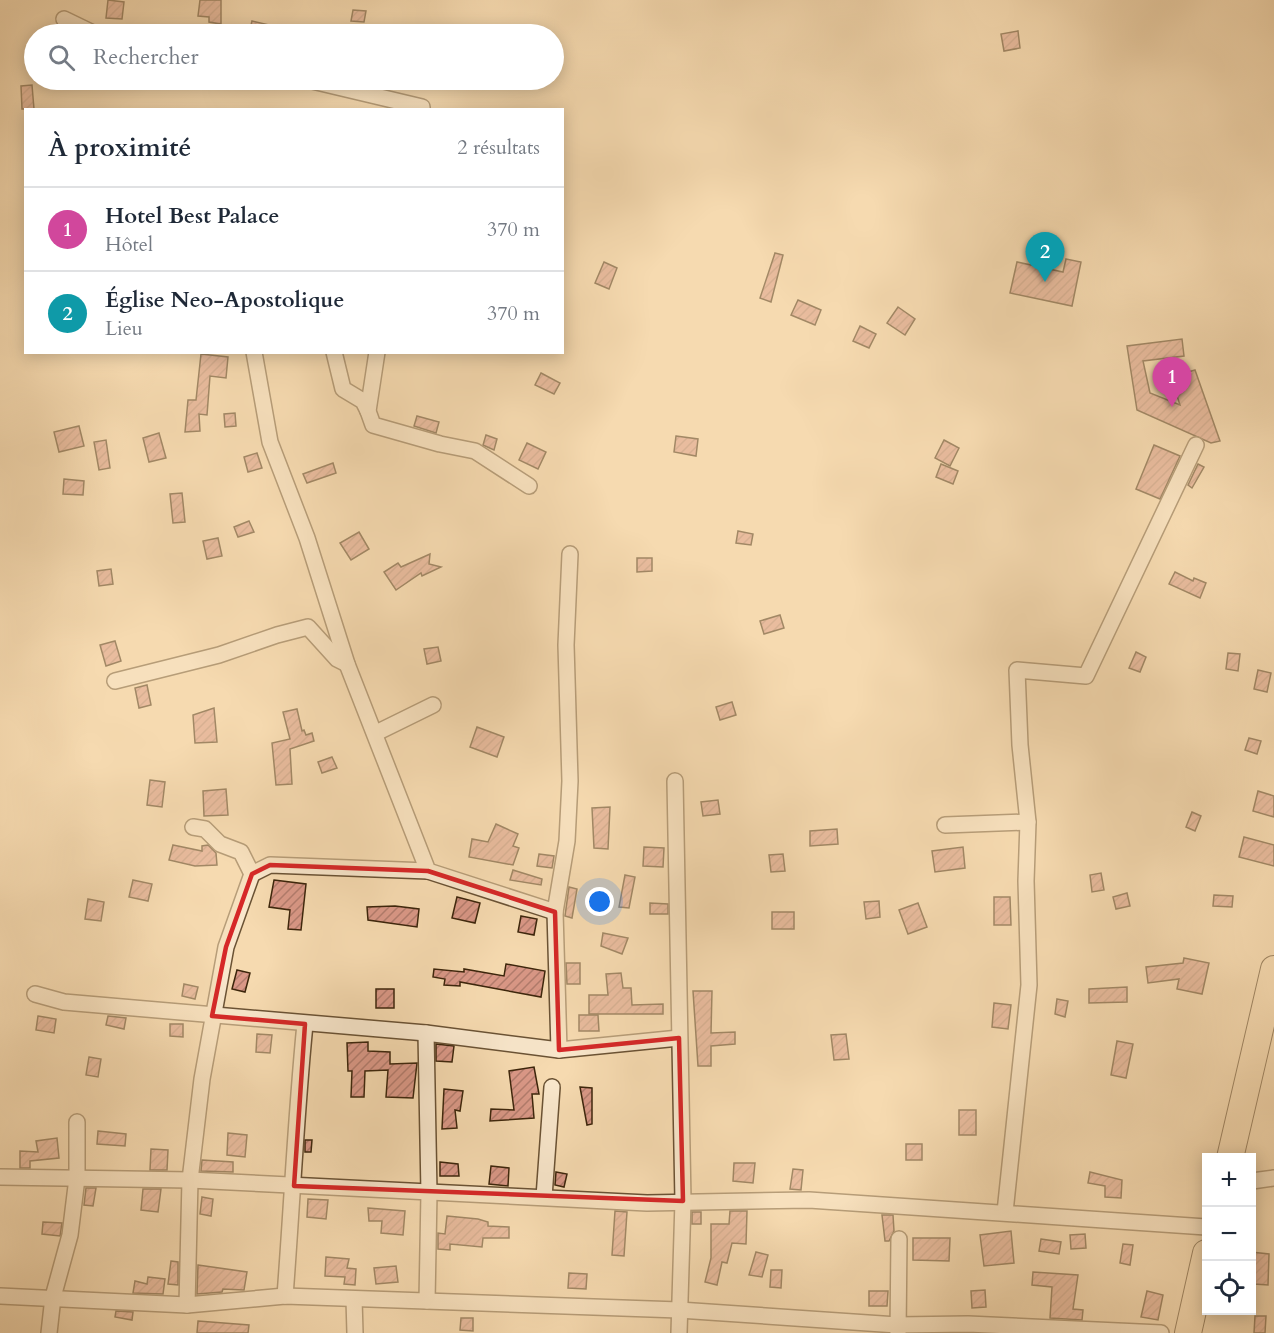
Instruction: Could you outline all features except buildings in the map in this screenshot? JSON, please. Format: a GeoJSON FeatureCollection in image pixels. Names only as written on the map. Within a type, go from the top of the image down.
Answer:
{"type":"FeatureCollection","features":[{"type":"Feature","properties":{"kind":"highway"},"geometry":{"type":"LineString","coordinates":[[1231,1153],[1269,1009],[1274,969]]}},
{"type":"Feature","properties":{"kind":"highway"},"geometry":{"type":"LineString","coordinates":[[1188,1333],[1204,1261]]}},
{"type":"Feature","properties":{"kind":"street"},"geometry":{"type":"LineString","coordinates":[[64,19],[74,24]]}},
{"type":"Feature","properties":{"kind":"street"},"geometry":{"type":"LineString","coordinates":[[350,90],[422,108]]}},
{"type":"Feature","properties":{"kind":"street"},"geometry":{"type":"LineString","coordinates":[[254,354],[270,442],[307,538],[347,664],[376,733],[428,871]]}},
{"type":"Feature","properties":{"kind":"street"},"geometry":{"type":"LineString","coordinates":[[334,354],[343,389],[363,401],[373,425],[440,444],[475,451],[529,486]]}},
{"type":"Feature","properties":{"kind":"street"},"geometry":{"type":"LineString","coordinates":[[369,411],[377,354]]}},
{"type":"Feature","properties":{"kind":"street"},"geometry":{"type":"LineString","coordinates":[[1005,1212],[1029,985],[1026,881],[1028,822],[1017,670],[1086,676],[1196,445]]}},
{"type":"Feature","properties":{"kind":"street"},"geometry":{"type":"LineString","coordinates":[[558,1050],[555,912],[567,841],[570,781],[566,635],[570,554]]}},
{"type":"Feature","properties":{"kind":"street"},"geometry":{"type":"LineString","coordinates":[[115,681],[219,655],[308,627],[337,659],[347,664]]}},
{"type":"Feature","properties":{"kind":"street"},"geometry":{"type":"LineString","coordinates":[[376,733],[433,705]]}},
{"type":"Feature","properties":{"kind":"street"},"geometry":{"type":"LineString","coordinates":[[675,781],[684,1201],[679,1333]]}},
{"type":"Feature","properties":{"kind":"street"},"geometry":{"type":"LineString","coordinates":[[945,825],[1028,822]]}},
{"type":"Feature","properties":{"kind":"street"},"geometry":{"type":"LineString","coordinates":[[193,827],[205,829],[220,844],[242,852],[252,874]]}},
{"type":"Feature","properties":{"kind":"street"},"geometry":{"type":"LineString","coordinates":[[187,1305],[190,1180],[212,1016],[226,947],[252,874],[270,865],[428,871],[555,912]]}},
{"type":"Feature","properties":{"kind":"street"},"geometry":{"type":"LineString","coordinates":[[35,994],[64,1002],[426,1033],[558,1050],[679,1038]]}},
{"type":"Feature","properties":{"kind":"street"},"geometry":{"type":"LineString","coordinates":[[285,1296],[294,1186],[296,1113],[305,1024]]}},
{"type":"Feature","properties":{"kind":"street"},"geometry":{"type":"LineString","coordinates":[[426,1033],[429,1193],[427,1301]]}},
{"type":"Feature","properties":{"kind":"street"},"geometry":{"type":"LineString","coordinates":[[544,1197],[552,1088]]}},
{"type":"Feature","properties":{"kind":"street"},"geometry":{"type":"LineString","coordinates":[[49,1333],[53,1297],[70,1235],[77,1178],[76,1122]]}},
{"type":"Feature","properties":{"kind":"street"},"geometry":{"type":"LineString","coordinates":[[0,1177],[190,1180],[647,1203],[809,1200],[1202,1227]]}},
{"type":"Feature","properties":{"kind":"street"},"geometry":{"type":"LineString","coordinates":[[1256,1180],[1274,1178]]}},
{"type":"Feature","properties":{"kind":"street"},"geometry":{"type":"LineString","coordinates":[[898,1329],[899,1239]]}},
{"type":"Feature","properties":{"kind":"street"},"geometry":{"type":"LineString","coordinates":[[0,1296],[187,1305],[285,1296],[679,1310],[898,1329],[968,1324],[1161,1333]]}},
{"type":"Feature","properties":{"kind":"street"},"geometry":{"type":"LineString","coordinates":[[354,1299],[355,1333]]}},
{"type":"Feature","properties":{"kind":"highlighted area"},"geometry":{"type":"Polygon","coordinates":[[[270,865],[428,871],[555,912],[559,1050],[679,1038],[683,1201],[294,1186],[305,1024],[212,1016],[226,947],[252,874],[270,865]]]}},
{"type":"Feature","properties":{"kind":"place","name":"Église Neo-Apostolique"},"geometry":{"type":"Point","coordinates":[1045,282]}},
{"type":"Feature","properties":{"kind":"place","name":"Hotel Best Palace"},"geometry":{"type":"Point","coordinates":[1172,407]}}]}
